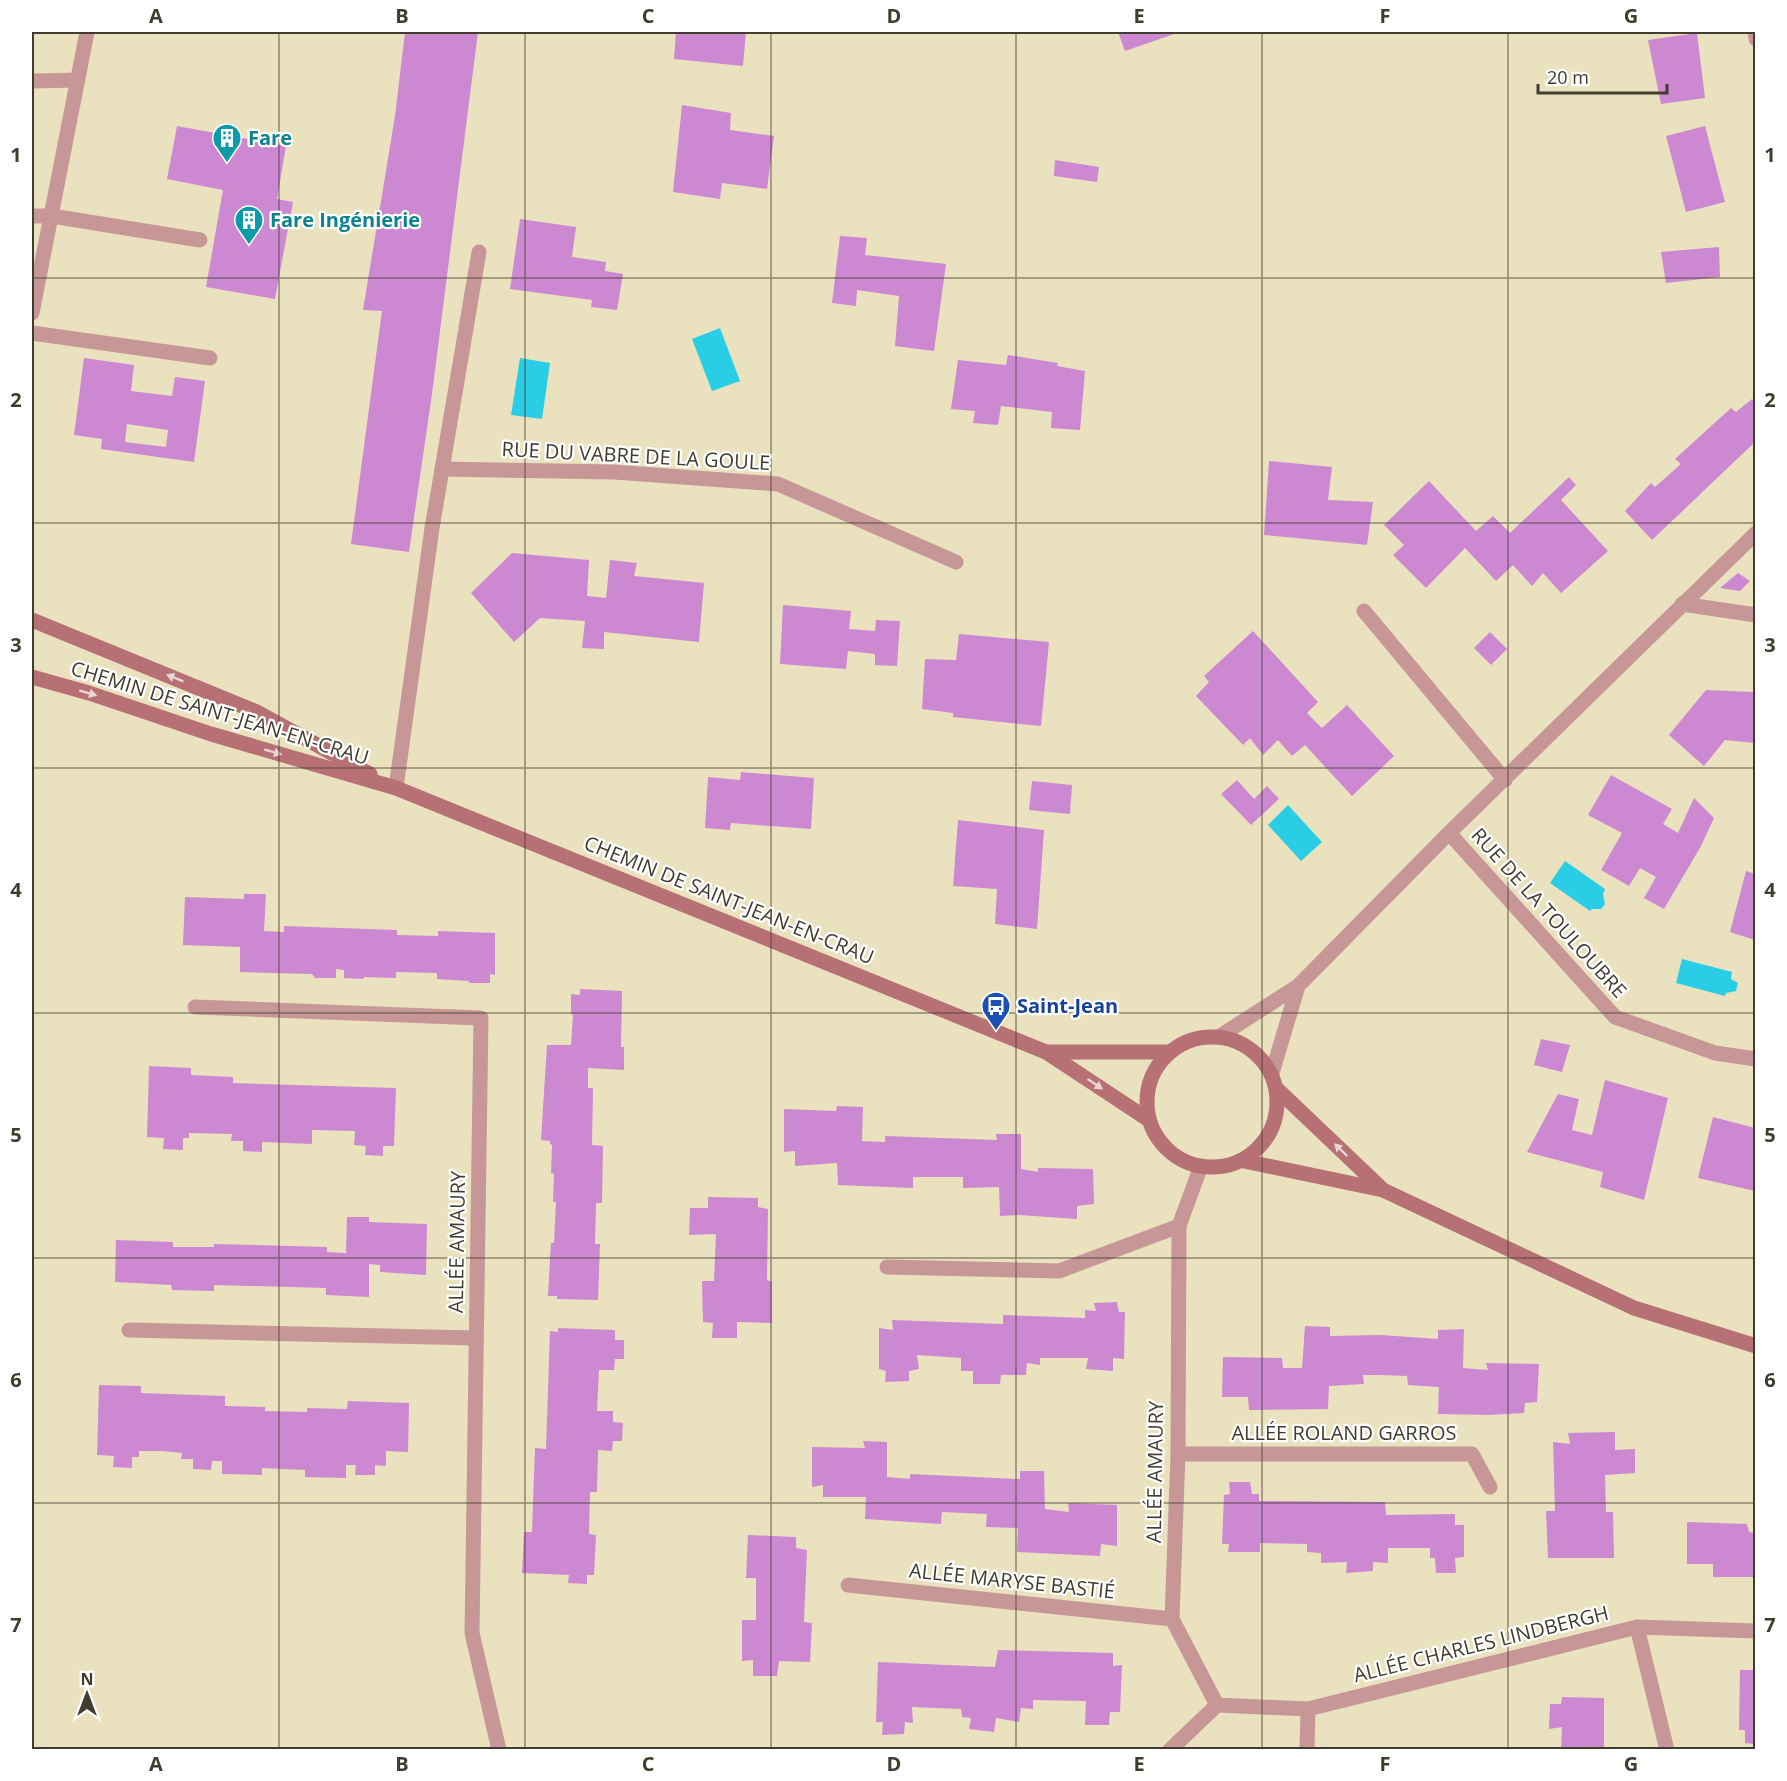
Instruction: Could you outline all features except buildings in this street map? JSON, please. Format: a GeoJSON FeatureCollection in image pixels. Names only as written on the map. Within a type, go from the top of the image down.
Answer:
{"type":"FeatureCollection","features":[{"type":"Feature","properties":{"kind":"street"},"geometry":{"type":"LineString","coordinates":[[32,313],[87,32]]}},
{"type":"Feature","properties":{"kind":"street"},"geometry":{"type":"LineString","coordinates":[[1755,32],[1755,39]]}},
{"type":"Feature","properties":{"kind":"street"},"geometry":{"type":"LineString","coordinates":[[32,81],[78,80]]}},
{"type":"Feature","properties":{"kind":"street"},"geometry":{"type":"LineString","coordinates":[[32,216],[52,216],[200,240]]}},
{"type":"Feature","properties":{"kind":"street"},"geometry":{"type":"LineString","coordinates":[[396,788],[432,528],[479,252]]}},
{"type":"Feature","properties":{"kind":"street"},"geometry":{"type":"LineString","coordinates":[[32,333],[210,358]]}},
{"type":"Feature","properties":{"kind":"street","name":"RUE DU VABRE DE LA GOULE"},"geometry":{"type":"LineString","coordinates":[[442,470],[614,472],[778,484],[956,562]]}},
{"type":"Feature","properties":{"kind":"street"},"geometry":{"type":"LineString","coordinates":[[1220,1036],[1298,986],[1449,833],[1755,533]]}},
{"type":"Feature","properties":{"kind":"street"},"geometry":{"type":"LineString","coordinates":[[1682,604],[1755,615]]}},
{"type":"Feature","properties":{"kind":"street"},"geometry":{"type":"LineString","coordinates":[[1364,611],[1505,780]]}},
{"type":"Feature","properties":{"kind":"street","name":"CHEMIN DE SAINT-JEAN-EN-CRAU"},"geometry":{"type":"LineString","coordinates":[[32,620],[257,712],[396,788]]}},
{"type":"Feature","properties":{"kind":"street","name":"CHEMIN DE SAINT-JEAN-EN-CRAU"},"geometry":{"type":"LineString","coordinates":[[32,677],[89,693],[211,734],[396,788],[1046,1052]]}},
{"type":"Feature","properties":{"kind":"street","name":"RUE DE LA TOULOUBRE"},"geometry":{"type":"LineString","coordinates":[[1449,833],[1615,1017],[1715,1053],[1755,1059]]}},
{"type":"Feature","properties":{"kind":"street"},"geometry":{"type":"LineString","coordinates":[[1272,1073],[1298,986]]}},
{"type":"Feature","properties":{"kind":"street","name":"ALLÉE AMAURY"},"geometry":{"type":"LineString","coordinates":[[195,1007],[481,1018],[472,1633],[499,1749]]}},
{"type":"Feature","properties":{"kind":"street"},"geometry":{"type":"LineString","coordinates":[[1220,1036],[1241,1042],[1260,1055],[1272,1073],[1278,1090],[1277,1110],[1271,1131],[1257,1150],[1244,1161],[1226,1166],[1201,1166],[1184,1161],[1169,1151],[1159,1140],[1149,1120],[1148,1088],[1156,1067],[1169,1052],[1189,1040],[1220,1036]]}},
{"type":"Feature","properties":{"kind":"street"},"geometry":{"type":"LineString","coordinates":[[1046,1052],[1169,1052]]}},
{"type":"Feature","properties":{"kind":"street"},"geometry":{"type":"LineString","coordinates":[[1046,1052],[1149,1120]]}},
{"type":"Feature","properties":{"kind":"street"},"geometry":{"type":"LineString","coordinates":[[1278,1090],[1383,1190]]}},
{"type":"Feature","properties":{"kind":"street"},"geometry":{"type":"LineString","coordinates":[[1244,1161],[1383,1190],[1634,1308],[1755,1346]]}},
{"type":"Feature","properties":{"kind":"street","name":"ALLÉE AMAURY"},"geometry":{"type":"LineString","coordinates":[[1201,1166],[1179,1226],[1178,1454],[1172,1619],[1217,1705]]}},
{"type":"Feature","properties":{"kind":"street"},"geometry":{"type":"LineString","coordinates":[[887,1267],[1059,1271],[1179,1226]]}},
{"type":"Feature","properties":{"kind":"street"},"geometry":{"type":"LineString","coordinates":[[129,1330],[476,1338]]}},
{"type":"Feature","properties":{"kind":"street","name":"ALLÉE ROLAND GARROS"},"geometry":{"type":"LineString","coordinates":[[1178,1454],[1472,1454],[1490,1487]]}},
{"type":"Feature","properties":{"kind":"street","name":"ALLÉE MARYSE BASTIÉ"},"geometry":{"type":"LineString","coordinates":[[848,1586],[1172,1619]]}},
{"type":"Feature","properties":{"kind":"street"},"geometry":{"type":"LineString","coordinates":[[1637,1627],[1667,1749]]}},
{"type":"Feature","properties":{"kind":"street","name":"ALLÉE CHARLES LINDBERGH"},"geometry":{"type":"LineString","coordinates":[[1217,1705],[1308,1709],[1637,1627],[1755,1631]]}},
{"type":"Feature","properties":{"kind":"street"},"geometry":{"type":"LineString","coordinates":[[1170,1749],[1217,1705]]}},
{"type":"Feature","properties":{"kind":"street"},"geometry":{"type":"LineString","coordinates":[[1307,1749],[1308,1709]]}},
{"type":"Feature","properties":{"kind":"water"},"geometry":{"type":"Polygon","coordinates":[[[720,328],[740,381],[712,391],[692,339],[720,328]]]}},
{"type":"Feature","properties":{"kind":"water"},"geometry":{"type":"Polygon","coordinates":[[[520,358],[550,363],[542,419],[511,415],[520,358]]]}},
{"type":"Feature","properties":{"kind":"water"},"geometry":{"type":"Polygon","coordinates":[[[1288,805],[1322,842],[1301,861],[1268,825],[1288,805]]]}},
{"type":"Feature","properties":{"kind":"water"},"geometry":{"type":"Polygon","coordinates":[[[1565,861],[1605,889],[1603,894],[1605,904],[1601,909],[1590,911],[1550,883],[1565,861]]]}},
{"type":"Feature","properties":{"kind":"water"},"geometry":{"type":"Polygon","coordinates":[[[1682,959],[1732,972],[1731,979],[1738,983],[1736,991],[1726,993],[1725,996],[1676,983],[1682,959]]]}},
{"type":"Feature","properties":{"kind":"place","name":"Fare"},"geometry":{"type":"Point","coordinates":[227,164]}},
{"type":"Feature","properties":{"kind":"place","name":"Fare Ingénierie"},"geometry":{"type":"Point","coordinates":[249,246]}},
{"type":"Feature","properties":{"kind":"place","name":"Saint-Jean"},"geometry":{"type":"Point","coordinates":[996,1032]}}]}
